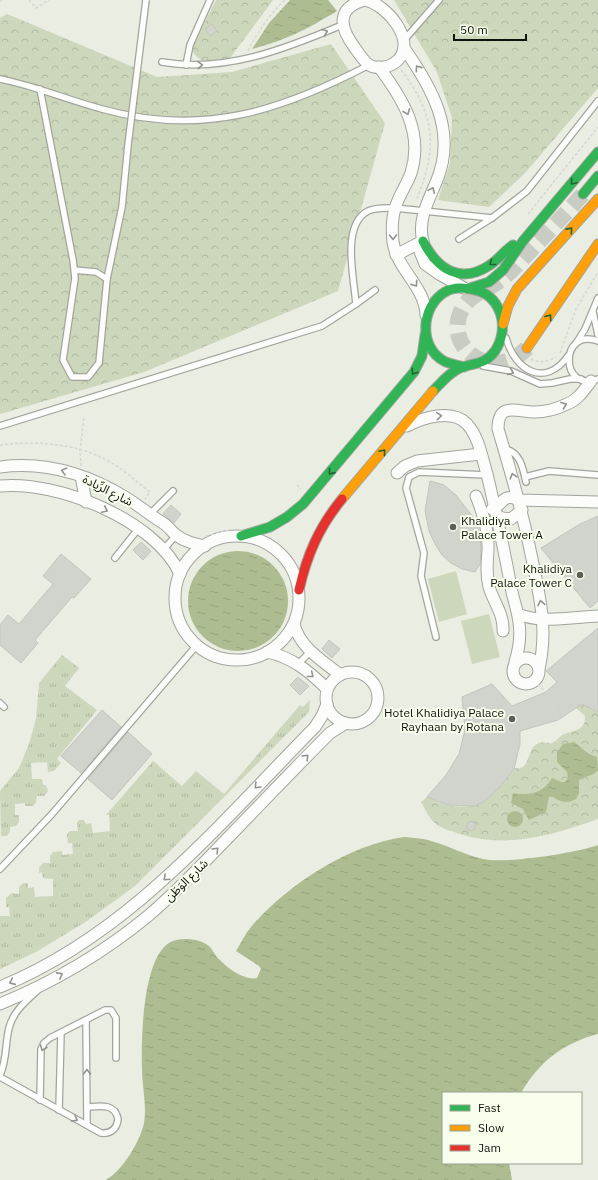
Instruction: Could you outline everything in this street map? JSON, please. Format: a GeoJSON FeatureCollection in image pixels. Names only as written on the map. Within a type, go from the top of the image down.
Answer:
{"type":"FeatureCollection","features":[{"type":"Feature","properties":{"kind":"street"},"geometry":{"type":"LineString","coordinates":[[503,326],[500,311],[493,300],[483,293],[467,288],[439,274],[425,264],[420,243],[425,207],[443,162],[443,127],[438,107],[431,88],[383,8],[375,1],[365,0],[354,3],[343,17],[342,25],[345,35],[396,91],[406,107],[412,125],[415,143],[414,158],[411,172],[395,208],[393,241],[396,255],[421,293],[426,307],[425,335],[422,356],[414,372],[311,497],[297,511],[279,524],[259,532],[236,533],[222,539],[203,542],[190,558],[180,574],[176,590],[176,607],[183,628],[197,645],[207,652],[231,660],[256,657],[278,645],[294,624],[298,613],[299,590],[309,550],[318,530],[330,513],[443,380],[468,366],[486,360],[496,349],[503,326],[508,306],[517,289],[598,199]]}},
{"type":"Feature","properties":{"kind":"street"},"geometry":{"type":"LineString","coordinates":[[374,66],[387,66],[395,63],[401,57],[404,43]]}},
{"type":"Feature","properties":{"kind":"street"},"geometry":{"type":"LineString","coordinates":[[426,315],[438,298],[450,290],[484,284],[497,277],[523,241],[598,152]]}},
{"type":"Feature","properties":{"kind":"street"},"geometry":{"type":"LineString","coordinates":[[583,194],[598,176]]}},
{"type":"Feature","properties":{"kind":"street"},"geometry":{"type":"LineString","coordinates":[[420,243],[439,266],[450,271],[466,273],[487,267],[509,248],[523,241]]}},
{"type":"Feature","properties":{"kind":"street"},"geometry":{"type":"LineString","coordinates":[[396,255],[420,243]]}},
{"type":"Feature","properties":{"kind":"street"},"geometry":{"type":"LineString","coordinates":[[527,348],[598,244]]}},
{"type":"Feature","properties":{"kind":"street"},"geometry":{"type":"LineString","coordinates":[[425,335],[431,349],[436,355],[449,364],[468,366]]}},
{"type":"Feature","properties":{"kind":"street"},"geometry":{"type":"LineString","coordinates":[[402,428],[425,418],[445,416],[456,417],[466,423],[472,432],[481,454],[497,512],[516,609],[520,638],[516,662],[512,670],[515,678],[522,683],[534,681],[538,674],[544,645],[544,619],[520,505],[498,429],[498,422],[502,414],[508,410],[516,409],[542,412],[566,405],[580,396],[590,379]]}},
{"type":"Feature","properties":{"kind":"street"},"geometry":{"type":"LineString","coordinates":[[396,473],[405,466],[417,461],[481,454]]}},
{"type":"Feature","properties":{"kind":"street","name":"شارع الرِّيادة"},"geometry":{"type":"LineString","coordinates":[[0,467],[22,465],[42,466],[81,476],[113,490],[139,506],[164,523],[176,535],[190,542],[203,542]]}},
{"type":"Feature","properties":{"kind":"street"},"geometry":{"type":"LineString","coordinates":[[81,476],[86,502]]}},
{"type":"Feature","properties":{"kind":"street","name":"شارع الرِّيادة"},"geometry":{"type":"LineString","coordinates":[[0,486],[32,486],[86,502],[139,528],[165,548],[180,574]]}},
{"type":"Feature","properties":{"kind":"street"},"geometry":{"type":"LineString","coordinates":[[476,496],[482,513],[488,541],[486,568],[489,585],[503,620],[503,631]]}},
{"type":"Feature","properties":{"kind":"street"},"geometry":{"type":"LineString","coordinates":[[497,512],[504,499],[512,497],[520,505],[598,502]]}},
{"type":"Feature","properties":{"kind":"street"},"geometry":{"type":"LineString","coordinates":[[497,512],[502,518],[511,519],[516,517],[520,505]]}},
{"type":"Feature","properties":{"kind":"street"},"geometry":{"type":"LineString","coordinates":[[482,513],[497,512]]}},
{"type":"Feature","properties":{"kind":"street"},"geometry":{"type":"LineString","coordinates":[[236,533],[264,542],[284,557],[294,572],[299,590]]}},
{"type":"Feature","properties":{"kind":"street"},"geometry":{"type":"LineString","coordinates":[[499,609],[516,609],[529,618],[544,619],[598,616]]}},
{"type":"Feature","properties":{"kind":"street"},"geometry":{"type":"LineString","coordinates":[[294,624],[301,641],[310,651],[340,675]]}},
{"type":"Feature","properties":{"kind":"street"},"geometry":{"type":"LineString","coordinates":[[267,652],[283,656],[298,664],[327,689]]}},
{"type":"Feature","properties":{"kind":"street"},"geometry":{"type":"LineString","coordinates":[[516,662],[519,659],[528,657],[535,661],[539,669]]}},
{"type":"Feature","properties":{"kind":"street"},"geometry":{"type":"LineString","coordinates":[[350,672],[362,675],[373,683],[378,696],[377,703],[371,715],[360,723],[346,723],[334,716],[327,704],[327,689],[340,675],[350,672]]}},
{"type":"Feature","properties":{"kind":"street","name":"شارع الوَطَن"},"geometry":{"type":"LineString","coordinates":[[0,987],[28,975],[65,955],[102,931],[138,903],[169,875],[315,727],[327,704]]}},
{"type":"Feature","properties":{"kind":"street","name":"شارع الوَطَن"},"geometry":{"type":"LineString","coordinates":[[0,1004],[45,984],[104,948],[148,915],[186,881],[330,733],[346,723]]}},
{"type":"Feature","properties":{"kind":"lane"},"geometry":{"type":"LineString","coordinates":[[40,90],[74,270],[63,360],[72,377],[88,377],[99,363],[107,279],[122,207],[146,0]]}},
{"type":"Feature","properties":{"kind":"lane"},"geometry":{"type":"LineString","coordinates":[[186,65],[190,45],[210,0]]}},
{"type":"Feature","properties":{"kind":"lane"},"geometry":{"type":"LineString","coordinates":[[404,43],[439,0]]}},
{"type":"Feature","properties":{"kind":"lane"},"geometry":{"type":"LineString","coordinates":[[162,62],[186,65],[215,64],[244,60],[278,50],[342,25]]}},
{"type":"Feature","properties":{"kind":"lane"},"geometry":{"type":"LineString","coordinates":[[0,79],[101,109],[134,117],[156,120],[220,119],[279,106],[328,87],[374,66]]}},
{"type":"Feature","properties":{"kind":"lane"},"geometry":{"type":"LineString","coordinates":[[459,239],[492,218],[527,191],[598,101]]}},
{"type":"Feature","properties":{"kind":"lane"},"geometry":{"type":"LineString","coordinates":[[356,304],[351,236],[354,226],[360,217],[368,211],[379,208],[425,207],[492,218]]}},
{"type":"Feature","properties":{"kind":"lane"},"geometry":{"type":"LineString","coordinates":[[74,270],[96,272],[107,279]]}},
{"type":"Feature","properties":{"kind":"lane"},"geometry":{"type":"LineString","coordinates":[[0,426],[322,326],[375,290]]}},
{"type":"Feature","properties":{"kind":"lane"},"geometry":{"type":"LineString","coordinates":[[503,326],[507,344],[514,358],[522,366],[536,374],[545,374],[553,371],[568,356],[585,329],[597,301]]}},
{"type":"Feature","properties":{"kind":"lane"},"geometry":{"type":"LineString","coordinates":[[593,308],[598,335]]}},
{"type":"Feature","properties":{"kind":"lane"},"geometry":{"type":"LineString","coordinates":[[576,344],[590,339],[598,341]]}},
{"type":"Feature","properties":{"kind":"lane"},"geometry":{"type":"LineString","coordinates":[[568,356],[568,364],[572,372],[590,379]]}},
{"type":"Feature","properties":{"kind":"lane"},"geometry":{"type":"LineString","coordinates":[[468,366],[503,368],[540,384],[552,384],[570,379],[590,379]]}},
{"type":"Feature","properties":{"kind":"lane"},"geometry":{"type":"LineString","coordinates":[[505,449],[516,454],[526,479],[549,471],[598,475]]}},
{"type":"Feature","properties":{"kind":"lane"},"geometry":{"type":"LineString","coordinates":[[436,637],[421,576],[424,553],[407,493],[407,482],[414,474],[419,472],[487,475]]}},
{"type":"Feature","properties":{"kind":"lane"},"geometry":{"type":"LineString","coordinates":[[150,514],[173,491]]}},
{"type":"Feature","properties":{"kind":"lane"},"geometry":{"type":"LineString","coordinates":[[114,558],[139,528]]}},
{"type":"Feature","properties":{"kind":"lane"},"geometry":{"type":"LineString","coordinates":[[165,548],[176,535]]}},
{"type":"Feature","properties":{"kind":"lane"},"geometry":{"type":"LineString","coordinates":[[0,869],[52,814],[197,645]]}},
{"type":"Feature","properties":{"kind":"lane"},"geometry":{"type":"LineString","coordinates":[[298,664],[310,651]]}},
{"type":"Feature","properties":{"kind":"lane"},"geometry":{"type":"LineString","coordinates":[[45,984],[24,1004],[12,1019],[9,1028],[5,1061],[0,1076],[40,1100],[101,1133],[108,1133],[115,1129],[118,1118],[116,1112],[110,1107],[87,1107]]}},
{"type":"Feature","properties":{"kind":"lane"},"geometry":{"type":"LineString","coordinates":[[40,1100],[41,1050],[47,1040],[61,1032],[105,1010],[114,1012],[116,1018],[116,1058]]}},
{"type":"Feature","properties":{"kind":"lane"},"geometry":{"type":"LineString","coordinates":[[86,1020],[87,1125]]}},
{"type":"Feature","properties":{"kind":"lane"},"geometry":{"type":"LineString","coordinates":[[59,1110],[61,1032]]}},
{"type":"Feature","properties":{"kind":"path"},"geometry":{"type":"LineString","coordinates":[[29,0],[36,8],[49,0]]}},
{"type":"Feature","properties":{"kind":"path"},"geometry":{"type":"LineString","coordinates":[[244,60],[255,37],[268,19],[285,0]]}},
{"type":"Feature","properties":{"kind":"path"},"geometry":{"type":"LineString","coordinates":[[527,216],[598,127]]}},
{"type":"Feature","properties":{"kind":"path"},"geometry":{"type":"LineString","coordinates":[[402,193],[425,207]]}},
{"type":"Feature","properties":{"kind":"path"},"geometry":{"type":"LineString","coordinates":[[81,476],[80,451],[84,416]]}},
{"type":"Feature","properties":{"kind":"path"},"geometry":{"type":"LineString","coordinates":[[0,445],[43,442],[92,454],[120,468],[150,492],[139,506]]}},
{"type":"Feature","properties":{"kind":"path"},"geometry":{"type":"LineString","coordinates":[[203,542],[211,534],[236,533]]}},
{"type":"Feature","properties":{"kind":"path"},"geometry":{"type":"LineString","coordinates":[[534,681],[546,692],[558,720]]}},
{"type":"Feature","properties":{"kind":"green space"},"geometry":{"type":"Polygon","coordinates":[[[216,0],[273,0],[230,58],[208,61],[199,58],[191,49],[216,0]]]}},
{"type":"Feature","properties":{"kind":"green space"},"geometry":{"type":"Polygon","coordinates":[[[394,0],[598,0],[598,88],[525,173],[489,207],[438,200],[450,163],[452,118],[437,72],[394,0]]]}},
{"type":"Feature","properties":{"kind":"green space"},"geometry":{"type":"Polygon","coordinates":[[[7,14],[157,77],[232,72],[331,44],[385,123],[338,291],[144,372],[0,414],[0,18],[7,14]]]}},
{"type":"Feature","properties":{"kind":"green space"},"geometry":{"type":"Polygon","coordinates":[[[456,571],[467,614],[439,622],[428,579],[456,571]]]}},
{"type":"Feature","properties":{"kind":"green space"},"geometry":{"type":"Polygon","coordinates":[[[489,614],[500,657],[472,664],[461,621],[489,614]]]}},
{"type":"Feature","properties":{"kind":"green space"},"geometry":{"type":"Polygon","coordinates":[[[62,655],[79,668],[65,686],[97,710],[57,759],[61,763],[54,771],[48,772],[47,762],[31,763],[32,779],[42,779],[43,785],[46,785],[48,791],[44,796],[37,796],[36,802],[33,806],[25,806],[25,803],[15,804],[15,815],[19,815],[19,822],[16,826],[10,827],[10,832],[7,836],[1,836],[0,791],[19,768],[29,744],[36,719],[39,683],[62,655]]]}},
{"type":"Feature","properties":{"kind":"green space"},"geometry":{"type":"Polygon","coordinates":[[[310,700],[309,712],[135,886],[87,921],[36,952],[0,969],[0,916],[10,916],[9,907],[6,907],[6,898],[12,893],[19,894],[19,887],[23,883],[28,883],[28,888],[34,887],[35,897],[53,896],[53,879],[43,878],[42,872],[39,873],[39,868],[43,863],[50,863],[50,856],[53,852],[62,851],[62,855],[73,854],[72,843],[68,843],[67,834],[70,831],[78,831],[77,823],[79,820],[84,820],[86,824],[91,823],[93,833],[110,831],[109,815],[106,815],[153,761],[182,786],[196,771],[224,794],[300,705],[303,707],[310,700]]]}},
{"type":"Feature","properties":{"kind":"green space"},"geometry":{"type":"Polygon","coordinates":[[[580,703],[598,712],[598,819],[547,835],[512,840],[495,840],[478,838],[450,831],[437,825],[431,819],[421,802],[427,797],[455,806],[477,804],[496,790],[515,768],[524,766],[535,746],[541,742],[552,743],[563,735],[582,727],[585,721],[585,716],[576,708],[580,703]]]}},
{"type":"Feature","properties":{"kind":"water"},"geometry":{"type":"Polygon","coordinates":[[[290,0],[328,0],[337,11],[296,34],[252,49],[269,23],[290,0]]]}},
{"type":"Feature","properties":{"kind":"water"},"geometry":{"type":"Polygon","coordinates":[[[238,551],[257,555],[274,565],[284,582],[288,601],[284,620],[274,637],[257,647],[238,651],[219,647],[202,637],[192,620],[188,601],[192,582],[202,565],[219,555],[238,551]]]}},
{"type":"Feature","properties":{"kind":"water"},"geometry":{"type":"Polygon","coordinates":[[[574,742],[589,754],[597,757],[598,770],[594,774],[579,780],[579,793],[576,799],[570,802],[564,802],[553,797],[549,797],[546,812],[529,820],[523,809],[511,803],[513,793],[530,794],[536,792],[544,787],[552,778],[565,782],[568,778],[567,772],[557,762],[557,752],[563,744],[574,742]]]}},
{"type":"Feature","properties":{"kind":"water"},"geometry":{"type":"Polygon","coordinates":[[[515,811],[522,816],[523,819],[518,826],[515,827],[508,822],[507,819],[512,812],[515,811]]]}},
{"type":"Feature","properties":{"kind":"water"},"geometry":{"type":"Polygon","coordinates":[[[404,837],[428,840],[476,857],[493,860],[540,857],[598,845],[598,1034],[563,1048],[553,1055],[536,1072],[522,1092],[442,1092],[442,1164],[509,1164],[512,1180],[106,1180],[118,1170],[130,1155],[139,1139],[144,1123],[145,1110],[142,1076],[143,1019],[149,979],[155,962],[163,949],[173,941],[192,939],[209,946],[223,963],[242,976],[247,978],[257,978],[261,969],[259,966],[236,951],[249,930],[266,911],[300,882],[320,869],[340,858],[383,841],[404,837]]]}},
{"type":"Feature","properties":{"kind":"building"},"geometry":{"type":"Polygon","coordinates":[[[212,24],[217,31],[210,36],[205,29],[212,24]]]}},
{"type":"Feature","properties":{"kind":"building","name":"Khalidiya Palace Tower A"},"geometry":{"type":"Polygon","coordinates":[[[430,481],[444,485],[456,495],[476,521],[480,534],[481,550],[480,564],[475,572],[462,569],[451,563],[442,555],[435,544],[429,531],[425,511],[430,481]]]}},
{"type":"Feature","properties":{"kind":"building"},"geometry":{"type":"Polygon","coordinates":[[[171,505],[181,514],[174,523],[163,514],[171,505]]]}},
{"type":"Feature","properties":{"kind":"building","name":"Khalidiya Palace Tower C"},"geometry":{"type":"Polygon","coordinates":[[[598,516],[598,601],[590,608],[541,548],[580,524],[598,516]]]}},
{"type":"Feature","properties":{"kind":"building"},"geometry":{"type":"Polygon","coordinates":[[[141,542],[151,551],[143,560],[133,550],[141,542]]]}},
{"type":"Feature","properties":{"kind":"building"},"geometry":{"type":"Polygon","coordinates":[[[61,554],[91,579],[74,598],[72,597],[35,640],[38,643],[21,663],[0,645],[0,625],[8,615],[19,624],[53,584],[43,576],[61,554]]]}},
{"type":"Feature","properties":{"kind":"building","name":"Hotel Khalidiya Palace Rayhaan by Rotana"},"geometry":{"type":"Polygon","coordinates":[[[598,628],[598,712],[582,704],[558,720],[520,731],[520,744],[514,769],[500,787],[485,801],[475,806],[448,805],[427,797],[446,775],[459,754],[465,730],[462,697],[492,684],[512,706],[546,692],[557,682],[546,671],[598,628]]]}},
{"type":"Feature","properties":{"kind":"building"},"geometry":{"type":"Polygon","coordinates":[[[329,640],[340,649],[332,658],[322,649],[329,640]]]}},
{"type":"Feature","properties":{"kind":"building"},"geometry":{"type":"Polygon","coordinates":[[[298,677],[309,686],[300,695],[290,685],[298,677]]]}},
{"type":"Feature","properties":{"kind":"building"},"geometry":{"type":"Polygon","coordinates":[[[102,710],[121,727],[81,773],[61,756],[102,710]]]}},
{"type":"Feature","properties":{"kind":"building"},"geometry":{"type":"Polygon","coordinates":[[[128,732],[152,754],[112,800],[88,779],[128,732]]]}},
{"type":"Feature","properties":{"kind":"building"},"geometry":{"type":"Polygon","coordinates":[[[469,822],[473,822],[475,826],[473,830],[469,830],[467,828],[467,824],[469,822]]]}},
{"type":"Feature","properties":{"kind":"tunnel"},"geometry":{"type":"LineString","coordinates":[[527,348],[514,358],[500,363],[487,362],[475,357],[465,348],[459,337],[458,324],[462,309],[474,296],[498,282],[512,270],[583,194]]}},
{"type":"Feature","properties":{"kind":"traffic: fast"},"geometry":{"type":"LineString","coordinates":[[470,288],[489,282],[503,270],[523,241],[598,152]]}},
{"type":"Feature","properties":{"kind":"traffic: fast"},"geometry":{"type":"LineString","coordinates":[[583,194],[598,176]]}},
{"type":"Feature","properties":{"kind":"traffic: fast"},"geometry":{"type":"LineString","coordinates":[[423,241],[435,259],[442,266],[459,274],[469,274],[479,271],[493,263],[513,245]]}},
{"type":"Feature","properties":{"kind":"traffic: fast"},"geometry":{"type":"LineString","coordinates":[[433,391],[454,371],[487,359],[495,351],[500,341],[502,320],[493,300],[479,291],[456,288],[445,292],[437,298],[431,307],[427,316],[427,337],[430,346],[436,355],[446,362],[464,367]]}},
{"type":"Feature","properties":{"kind":"traffic: fast"},"geometry":{"type":"LineString","coordinates":[[241,536],[270,527],[287,517],[303,504],[414,372],[422,356],[425,335]]}},
{"type":"Feature","properties":{"kind":"traffic: slow"},"geometry":{"type":"LineString","coordinates":[[503,324],[508,306],[517,289],[598,199]]}},
{"type":"Feature","properties":{"kind":"traffic: slow"},"geometry":{"type":"LineString","coordinates":[[527,348],[598,244]]}},
{"type":"Feature","properties":{"kind":"traffic: slow"},"geometry":{"type":"LineString","coordinates":[[342,499],[433,391]]}},
{"type":"Feature","properties":{"kind":"traffic: jam"},"geometry":{"type":"LineString","coordinates":[[299,590],[310,553],[320,531],[342,499]]}},
{"type":"Feature","properties":{"kind":"place","name":"Khalidiya Palace Tower A"},"geometry":{"type":"Point","coordinates":[453,527]}},
{"type":"Feature","properties":{"kind":"place","name":"Khalidiya Palace Tower C"},"geometry":{"type":"Point","coordinates":[580,575]}},
{"type":"Feature","properties":{"kind":"place","name":"Hotel Khalidiya Palace Rayhaan by Rotana"},"geometry":{"type":"Point","coordinates":[512,719]}}]}
